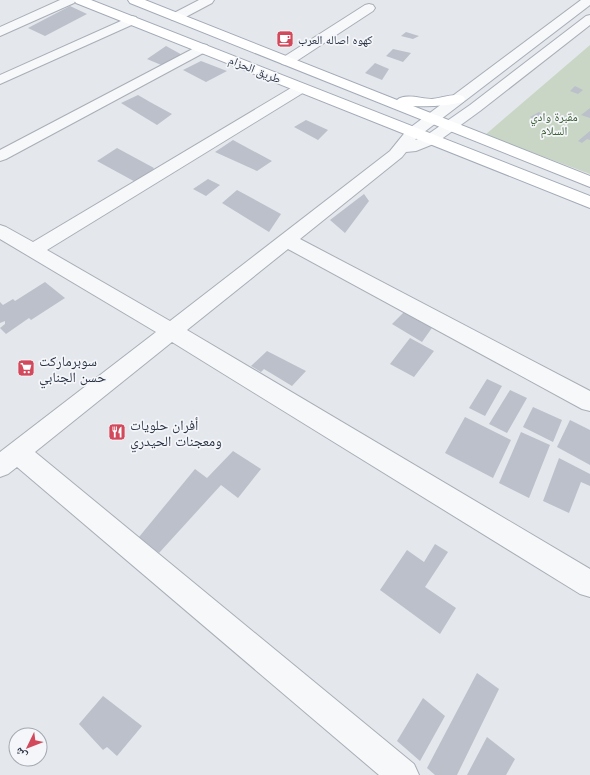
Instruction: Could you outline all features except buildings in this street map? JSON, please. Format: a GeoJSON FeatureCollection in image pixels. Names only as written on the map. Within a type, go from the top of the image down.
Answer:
{"type":"FeatureCollection","features":[{"type":"Feature","properties":{"kind":"main road","name":"طريق الحزام"},"geometry":{"type":"LineString","coordinates":[[80,0],[430,140],[590,202]]}},
{"type":"Feature","properties":{"kind":"main road","name":"طريق الحزام"},"geometry":{"type":"LineString","coordinates":[[134,0],[383,98],[590,182]]}},
{"type":"Feature","properties":{"kind":"main road"},"geometry":{"type":"LineString","coordinates":[[383,98],[432,103],[458,99]]}},
{"type":"Feature","properties":{"kind":"street"},"geometry":{"type":"LineString","coordinates":[[0,32],[70,0]]}},
{"type":"Feature","properties":{"kind":"street"},"geometry":{"type":"LineString","coordinates":[[176,17],[208,0]]}},
{"type":"Feature","properties":{"kind":"street"},"geometry":{"type":"LineString","coordinates":[[403,775],[8,459],[396,154],[413,133],[589,0]]}},
{"type":"Feature","properties":{"kind":"street"},"geometry":{"type":"LineString","coordinates":[[287,61],[369,8]]}},
{"type":"Feature","properties":{"kind":"street"},"geometry":{"type":"LineString","coordinates":[[396,154],[430,140],[590,19]]}},
{"type":"Feature","properties":{"kind":"street"},"geometry":{"type":"LineString","coordinates":[[0,80],[132,20]]}},
{"type":"Feature","properties":{"kind":"street"},"geometry":{"type":"LineString","coordinates":[[0,156],[202,48]]}},
{"type":"Feature","properties":{"kind":"street"},"geometry":{"type":"LineString","coordinates":[[33,250],[301,88]]}},
{"type":"Feature","properties":{"kind":"street"},"geometry":{"type":"LineString","coordinates":[[0,231],[170,331],[590,584]]}},
{"type":"Feature","properties":{"kind":"street"},"geometry":{"type":"LineString","coordinates":[[286,240],[590,402]]}},
{"type":"Feature","properties":{"kind":"green space","name":"مقبرة وادي السلام"},"geometry":{"type":"Polygon","coordinates":[[[590,45],[590,174],[485,135],[590,45]]]}},
{"type":"Feature","properties":{"kind":"place","name":"كهوه اصاله العرب"},"geometry":{"type":"Point","coordinates":[285,39]}},
{"type":"Feature","properties":{"kind":"place","name":"سوبرماركت حسن الجنابي"},"geometry":{"type":"Point","coordinates":[26,368]}},
{"type":"Feature","properties":{"kind":"place","name":"أفران حلويات ومعجنات الحيدري"},"geometry":{"type":"Point","coordinates":[117,432]}}]}
